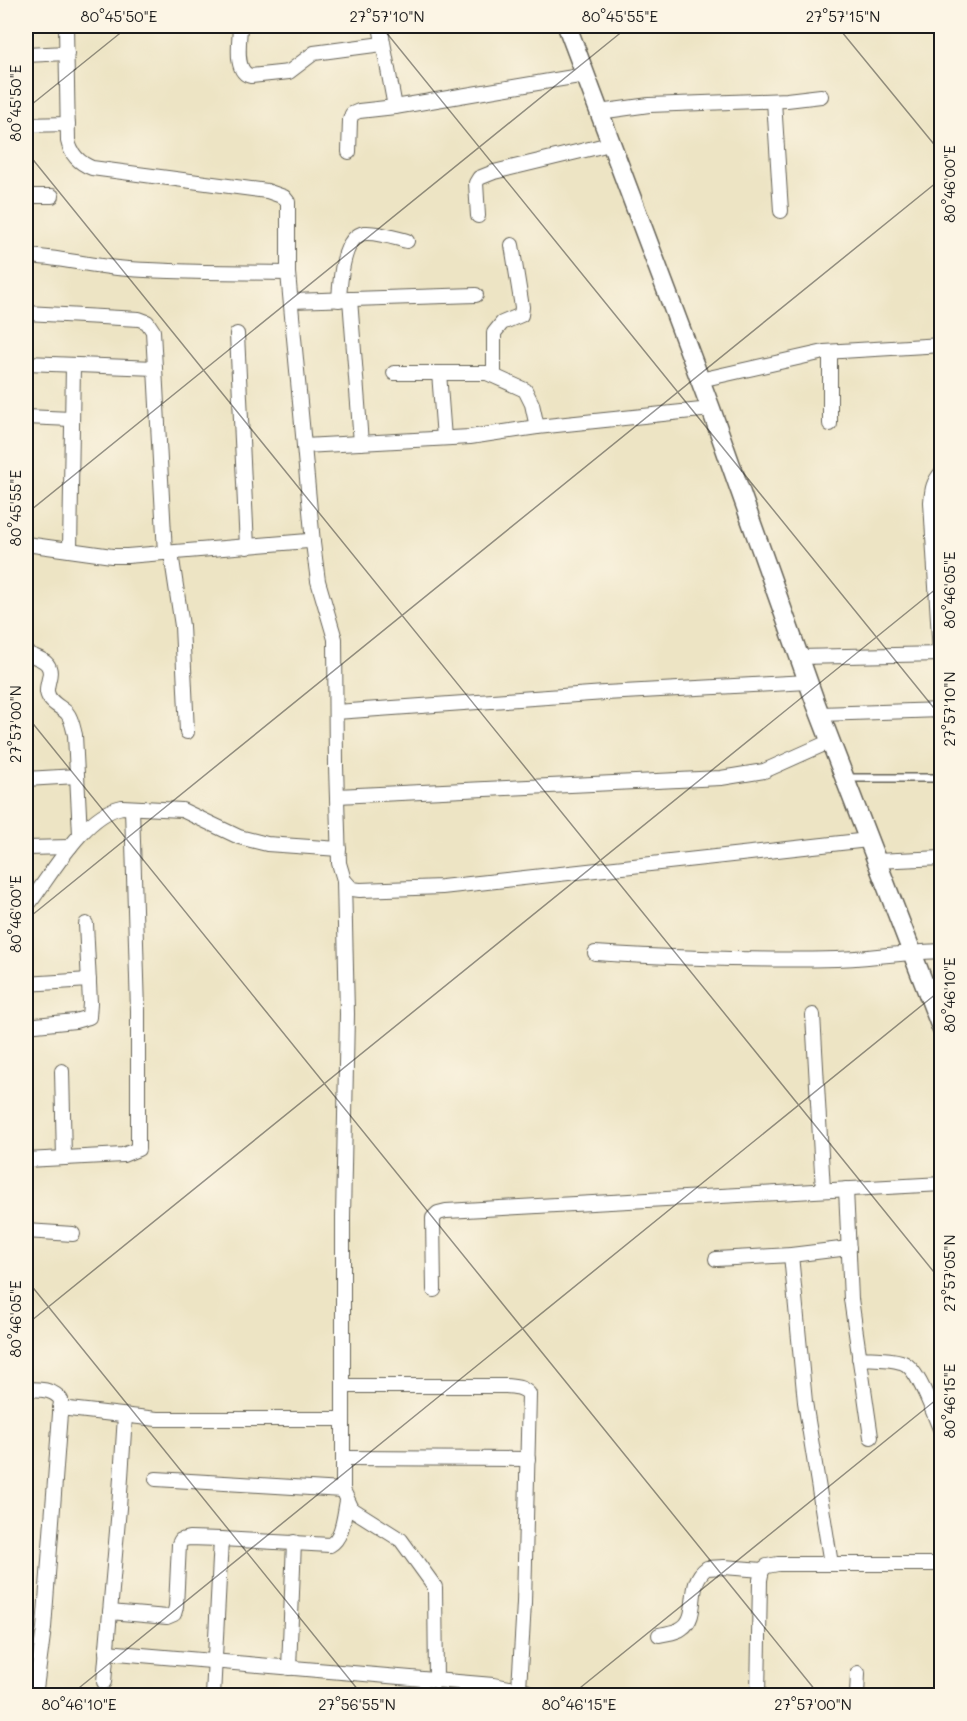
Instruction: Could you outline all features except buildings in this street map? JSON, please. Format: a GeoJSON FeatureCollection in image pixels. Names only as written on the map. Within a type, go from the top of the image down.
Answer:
{"type":"FeatureCollection","features":[{"type":"Feature","properties":{"kind":"street"},"geometry":{"type":"LineString","coordinates":[[66,26],[68,141],[78,161],[92,168],[267,191],[284,197],[288,202],[288,273],[313,543],[318,581],[336,639],[339,863],[344,879],[347,1014],[342,1419],[345,1496],[339,1535],[336,1542],[330,1545],[221,1539],[181,1540],[174,1614],[167,1617],[110,1612]]}},
{"type":"Feature","properties":{"kind":"street"},"geometry":{"type":"LineString","coordinates":[[240,26],[240,61],[242,70],[246,75],[251,76],[289,72],[314,53],[382,44]]}},
{"type":"Feature","properties":{"kind":"street"},"geometry":{"type":"LineString","coordinates":[[380,26],[395,107]]}},
{"type":"Feature","properties":{"kind":"street"},"geometry":{"type":"LineString","coordinates":[[567,26],[711,409],[820,714],[911,952],[934,994],[942,1030]]}},
{"type":"Feature","properties":{"kind":"street"},"geometry":{"type":"LineString","coordinates":[[26,55],[67,53]]}},
{"type":"Feature","properties":{"kind":"street"},"geometry":{"type":"LineString","coordinates":[[349,152],[350,120],[352,114],[358,111],[395,107],[585,75]]}},
{"type":"Feature","properties":{"kind":"street"},"geometry":{"type":"LineString","coordinates":[[598,112],[650,105],[774,101],[821,96]]}},
{"type":"Feature","properties":{"kind":"street"},"geometry":{"type":"LineString","coordinates":[[774,101],[781,211]]}},
{"type":"Feature","properties":{"kind":"street"},"geometry":{"type":"LineString","coordinates":[[26,125],[68,124]]}},
{"type":"Feature","properties":{"kind":"street"},"geometry":{"type":"LineString","coordinates":[[478,216],[476,183],[479,178],[494,172],[610,144]]}},
{"type":"Feature","properties":{"kind":"street"},"geometry":{"type":"LineString","coordinates":[[26,196],[52,196]]}},
{"type":"Feature","properties":{"kind":"street"},"geometry":{"type":"LineString","coordinates":[[361,442],[345,300],[340,281],[348,248],[354,238],[365,233],[407,241]]}},
{"type":"Feature","properties":{"kind":"street"},"geometry":{"type":"LineString","coordinates":[[494,375],[494,333],[502,324],[521,315],[522,307],[512,245]]}},
{"type":"Feature","properties":{"kind":"street"},"geometry":{"type":"LineString","coordinates":[[26,256],[60,258],[114,268],[158,271],[288,273]]}},
{"type":"Feature","properties":{"kind":"street"},"geometry":{"type":"LineString","coordinates":[[291,301],[476,295]]}},
{"type":"Feature","properties":{"kind":"street"},"geometry":{"type":"LineString","coordinates":[[26,312],[140,319],[147,322],[153,331],[168,553],[182,626],[187,732]]}},
{"type":"Feature","properties":{"kind":"street"},"geometry":{"type":"LineString","coordinates":[[237,333],[247,547]]}},
{"type":"Feature","properties":{"kind":"street"},"geometry":{"type":"LineString","coordinates":[[700,380],[830,352],[942,345]]}},
{"type":"Feature","properties":{"kind":"street"},"geometry":{"type":"LineString","coordinates":[[830,352],[830,424]]}},
{"type":"Feature","properties":{"kind":"street"},"geometry":{"type":"LineString","coordinates":[[26,363],[155,368]]}},
{"type":"Feature","properties":{"kind":"street"},"geometry":{"type":"LineString","coordinates":[[70,550],[73,365]]}},
{"type":"Feature","properties":{"kind":"street"},"geometry":{"type":"LineString","coordinates":[[394,373],[487,373],[494,375],[525,390],[532,404],[537,427]]}},
{"type":"Feature","properties":{"kind":"street"},"geometry":{"type":"LineString","coordinates":[[439,373],[444,438]]}},
{"type":"Feature","properties":{"kind":"street"},"geometry":{"type":"LineString","coordinates":[[304,446],[470,437],[537,427],[711,409]]}},
{"type":"Feature","properties":{"kind":"street"},"geometry":{"type":"LineString","coordinates":[[26,417],[71,419]]}},
{"type":"Feature","properties":{"kind":"street"},"geometry":{"type":"LineString","coordinates":[[799,657],[941,654],[931,502],[932,488],[942,472]]}},
{"type":"Feature","properties":{"kind":"street"},"geometry":{"type":"LineString","coordinates":[[26,544],[112,556],[308,541],[313,543]]}},
{"type":"Feature","properties":{"kind":"street"},"geometry":{"type":"LineString","coordinates":[[26,653],[48,665],[50,671],[47,693],[71,720],[75,735],[80,834]]}},
{"type":"Feature","properties":{"kind":"street"},"geometry":{"type":"LineString","coordinates":[[336,711],[808,682]]}},
{"type":"Feature","properties":{"kind":"street"},"geometry":{"type":"LineString","coordinates":[[820,714],[942,710]]}},
{"type":"Feature","properties":{"kind":"street"},"geometry":{"type":"LineString","coordinates":[[337,796],[721,778],[764,771],[831,741]]}},
{"type":"Feature","properties":{"kind":"street"},"geometry":{"type":"LineString","coordinates":[[26,779],[77,777]]}},
{"type":"Feature","properties":{"kind":"street"},"geometry":{"type":"LineString","coordinates":[[26,1160],[123,1155],[138,1149],[138,999],[132,808]]}},
{"type":"Feature","properties":{"kind":"street"},"geometry":{"type":"LineString","coordinates":[[26,905],[80,834],[113,809],[182,810],[239,837],[267,844],[339,849]]}},
{"type":"Feature","properties":{"kind":"street"},"geometry":{"type":"LineString","coordinates":[[344,879],[352,889],[360,890],[442,887],[868,840]]}},
{"type":"Feature","properties":{"kind":"street"},"geometry":{"type":"LineString","coordinates":[[26,848],[70,847]]}},
{"type":"Feature","properties":{"kind":"street"},"geometry":{"type":"LineString","coordinates":[[876,861],[942,858]]}},
{"type":"Feature","properties":{"kind":"street"},"geometry":{"type":"LineString","coordinates":[[26,1026],[75,1022],[89,1017],[86,924]]}},
{"type":"Feature","properties":{"kind":"street"},"geometry":{"type":"LineString","coordinates":[[595,953],[675,958],[779,960],[840,959],[942,951]]}},
{"type":"Feature","properties":{"kind":"street"},"geometry":{"type":"LineString","coordinates":[[26,984],[89,980]]}},
{"type":"Feature","properties":{"kind":"street"},"geometry":{"type":"LineString","coordinates":[[813,1015],[823,1190]]}},
{"type":"Feature","properties":{"kind":"street"},"geometry":{"type":"LineString","coordinates":[[62,1071],[63,1158]]}},
{"type":"Feature","properties":{"kind":"street"},"geometry":{"type":"LineString","coordinates":[[434,1290],[433,1218],[438,1213],[447,1211],[942,1184]]}},
{"type":"Feature","properties":{"kind":"street"},"geometry":{"type":"LineString","coordinates":[[846,1189],[851,1299],[871,1437]]}},
{"type":"Feature","properties":{"kind":"street"},"geometry":{"type":"LineString","coordinates":[[26,1231],[73,1234]]}},
{"type":"Feature","properties":{"kind":"street"},"geometry":{"type":"LineString","coordinates":[[716,1259],[791,1255],[849,1248]]}},
{"type":"Feature","properties":{"kind":"street"},"geometry":{"type":"LineString","coordinates":[[791,1255],[805,1402],[831,1564]]}},
{"type":"Feature","properties":{"kind":"street"},"geometry":{"type":"LineString","coordinates":[[859,1358],[902,1362],[909,1366],[916,1375],[942,1433]]}},
{"type":"Feature","properties":{"kind":"street"},"geometry":{"type":"LineString","coordinates":[[106,1652],[436,1681],[526,1692],[524,1603],[529,1394],[525,1389],[506,1386],[343,1386]]}},
{"type":"Feature","properties":{"kind":"street"},"geometry":{"type":"LineString","coordinates":[[26,1389],[44,1390],[57,1394],[60,1400],[44,1628],[35,1695]]}},
{"type":"Feature","properties":{"kind":"street"},"geometry":{"type":"LineString","coordinates":[[60,1408],[157,1419],[342,1419]]}},
{"type":"Feature","properties":{"kind":"street"},"geometry":{"type":"LineString","coordinates":[[104,1682],[125,1416]]}},
{"type":"Feature","properties":{"kind":"street"},"geometry":{"type":"LineString","coordinates":[[344,1458],[528,1459]]}},
{"type":"Feature","properties":{"kind":"street"},"geometry":{"type":"LineString","coordinates":[[156,1479],[345,1496],[358,1514],[401,1540],[435,1587],[436,1681]]}},
{"type":"Feature","properties":{"kind":"street"},"geometry":{"type":"LineString","coordinates":[[213,1695],[221,1539]]}},
{"type":"Feature","properties":{"kind":"street"},"geometry":{"type":"LineString","coordinates":[[289,1668],[294,1542]]}},
{"type":"Feature","properties":{"kind":"street"},"geometry":{"type":"LineString","coordinates":[[758,1695],[760,1580],[762,1570],[767,1566],[778,1564],[942,1564]]}},
{"type":"Feature","properties":{"kind":"street"},"geometry":{"type":"LineString","coordinates":[[659,1635],[682,1629],[686,1625],[692,1611],[697,1578],[707,1568],[762,1570]]}},
{"type":"Feature","properties":{"kind":"street"},"geometry":{"type":"LineString","coordinates":[[858,1673],[858,1695]]}},
{"type":"Feature","properties":{"kind":"lane"},"geometry":{"type":"LineString","coordinates":[[845,778],[942,778]]}}]}
